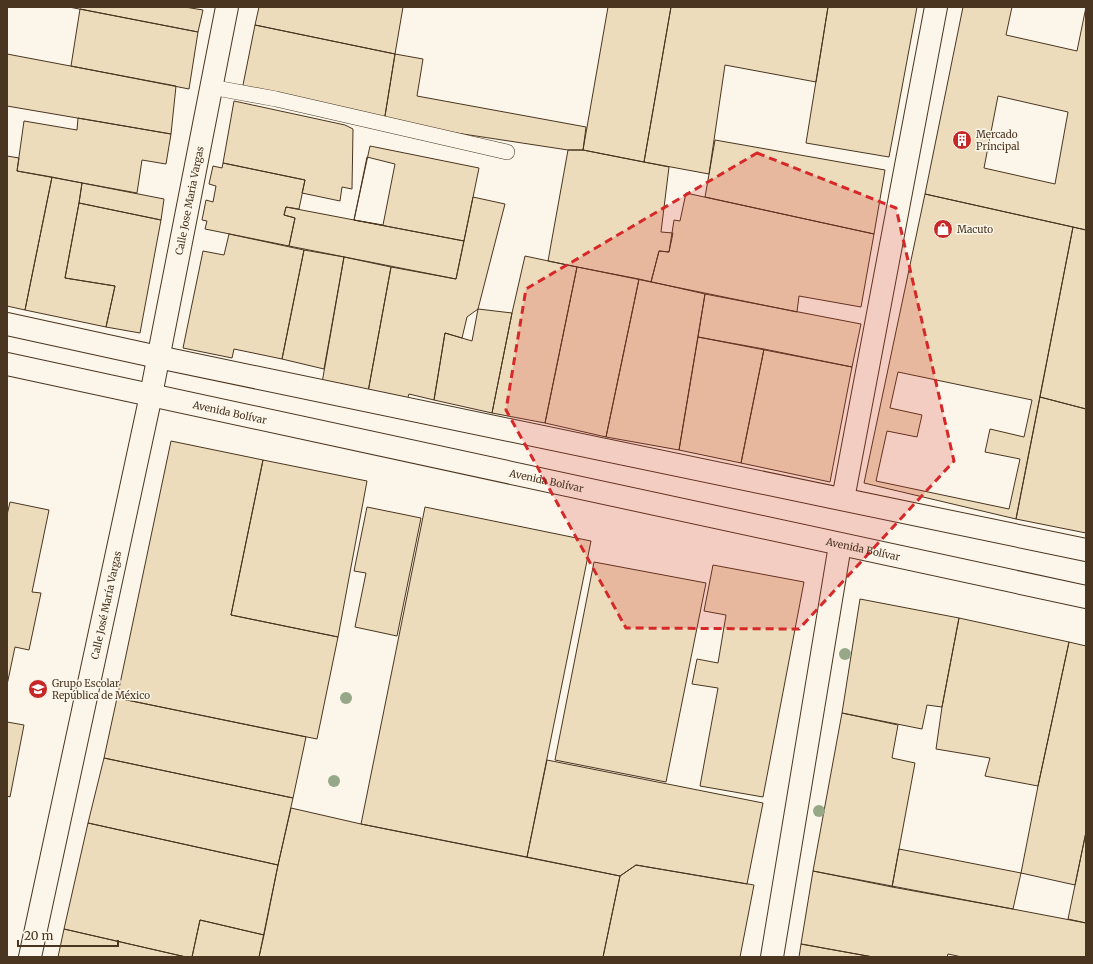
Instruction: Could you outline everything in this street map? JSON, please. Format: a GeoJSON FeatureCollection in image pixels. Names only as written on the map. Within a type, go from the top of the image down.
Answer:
{"type":"FeatureCollection","features":[{"type":"Feature","properties":{"kind":"main road","name":"Calle Jose Maria Vargas"},"geometry":{"type":"LineString","coordinates":[[151,395],[228,7]]}},
{"type":"Feature","properties":{"kind":"main road"},"geometry":{"type":"LineString","coordinates":[[843,499],[936,7]]}},
{"type":"Feature","properties":{"kind":"main road"},"geometry":{"type":"LineString","coordinates":[[7,324],[158,357],[1086,550]]}},
{"type":"Feature","properties":{"kind":"main road","name":"Avenida Bolívar"},"geometry":{"type":"LineString","coordinates":[[7,364],[1086,597]]}},
{"type":"Feature","properties":{"kind":"main road","name":"Calle José María Vargas"},"geometry":{"type":"LineString","coordinates":[[30,957],[151,395]]}},
{"type":"Feature","properties":{"kind":"main road"},"geometry":{"type":"LineString","coordinates":[[772,957],[840,545]]}},
{"type":"Feature","properties":{"kind":"lane"},"geometry":{"type":"LineString","coordinates":[[211,88],[276,99],[507,152]]}},
{"type":"Feature","properties":{"kind":"highlighted area"},"geometry":{"type":"Polygon","coordinates":[[[757,153],[896,208],[954,461],[799,629],[626,628],[506,410],[526,289],[757,153]]]}},
{"type":"Feature","properties":{"kind":"building"},"geometry":{"type":"Polygon","coordinates":[[[69,7],[185,7],[203,10],[198,32],[69,7]]]}},
{"type":"Feature","properties":{"kind":"building"},"geometry":{"type":"Polygon","coordinates":[[[259,7],[403,7],[395,54],[255,25],[259,7]]]}},
{"type":"Feature","properties":{"kind":"building"},"geometry":{"type":"Polygon","coordinates":[[[608,7],[671,7],[644,162],[583,150],[608,7]]]}},
{"type":"Feature","properties":{"kind":"building"},"geometry":{"type":"Polygon","coordinates":[[[671,7],[828,7],[816,82],[725,65],[709,174],[644,162],[671,7]]]}},
{"type":"Feature","properties":{"kind":"building"},"geometry":{"type":"Polygon","coordinates":[[[828,7],[917,7],[889,157],[806,143],[828,7]]]}},
{"type":"Feature","properties":{"kind":"building","name":"Mercado Principal"},"geometry":{"type":"Polygon","coordinates":[[[963,7],[1012,7],[1006,35],[1077,51],[1086,7],[1086,230],[925,194],[963,7]],[[998,96],[984,168],[1055,184],[1068,112],[998,96]]]}},
{"type":"Feature","properties":{"kind":"building"},"geometry":{"type":"Polygon","coordinates":[[[80,9],[198,32],[189,89],[71,66],[80,9]]]}},
{"type":"Feature","properties":{"kind":"building"},"geometry":{"type":"Polygon","coordinates":[[[255,25],[395,54],[384,122],[242,90],[255,25]]]}},
{"type":"Feature","properties":{"kind":"building"},"geometry":{"type":"Polygon","coordinates":[[[7,54],[176,86],[171,134],[7,106],[7,54]]]}},
{"type":"Feature","properties":{"kind":"building"},"geometry":{"type":"Polygon","coordinates":[[[395,54],[423,59],[417,96],[586,127],[583,150],[568,150],[384,122],[395,54]]]}},
{"type":"Feature","properties":{"kind":"building"},"geometry":{"type":"Polygon","coordinates":[[[234,101],[345,125],[353,129],[352,189],[342,187],[340,201],[302,193],[305,180],[223,163],[234,101]]]}},
{"type":"Feature","properties":{"kind":"building"},"geometry":{"type":"Polygon","coordinates":[[[78,118],[171,134],[166,164],[142,160],[137,193],[17,171],[24,121],[77,130],[78,118]]]}},
{"type":"Feature","properties":{"kind":"building"},"geometry":{"type":"Polygon","coordinates":[[[715,140],[885,170],[874,234],[705,197],[715,140]]]}},
{"type":"Feature","properties":{"kind":"building"},"geometry":{"type":"Polygon","coordinates":[[[370,146],[479,168],[464,241],[354,220],[370,146]]]}},
{"type":"Feature","properties":{"kind":"building"},"geometry":{"type":"Polygon","coordinates":[[[568,150],[583,150],[669,167],[661,232],[673,233],[669,252],[659,251],[651,282],[548,261],[568,150]]]}},
{"type":"Feature","properties":{"kind":"building"},"geometry":{"type":"Polygon","coordinates":[[[7,156],[19,158],[17,171],[52,177],[25,310],[7,306],[7,156]]]}},
{"type":"Feature","properties":{"kind":"building"},"geometry":{"type":"Polygon","coordinates":[[[367,157],[395,164],[383,225],[354,220],[367,157]]]}},
{"type":"Feature","properties":{"kind":"building"},"geometry":{"type":"Polygon","coordinates":[[[223,163],[305,180],[299,209],[286,207],[284,215],[295,218],[289,246],[205,229],[207,221],[202,220],[206,200],[213,202],[216,186],[209,184],[213,166],[222,168],[223,163]]]}},
{"type":"Feature","properties":{"kind":"building"},"geometry":{"type":"Polygon","coordinates":[[[52,177],[82,183],[65,278],[115,286],[106,327],[25,310],[52,177]]]}},
{"type":"Feature","properties":{"kind":"building"},"geometry":{"type":"Polygon","coordinates":[[[82,183],[164,199],[161,220],[79,203],[82,183]]]}},
{"type":"Feature","properties":{"kind":"building"},"geometry":{"type":"Polygon","coordinates":[[[686,193],[874,234],[861,307],[799,296],[797,312],[651,282],[659,251],[669,252],[674,220],[680,221],[686,193]]]}},
{"type":"Feature","properties":{"kind":"building"},"geometry":{"type":"Polygon","coordinates":[[[925,194],[1073,227],[1016,519],[864,483],[925,194]]]}},
{"type":"Feature","properties":{"kind":"building"},"geometry":{"type":"Polygon","coordinates":[[[473,197],[505,204],[478,309],[467,317],[462,338],[445,333],[434,400],[409,394],[407,400],[368,392],[391,267],[456,279],[473,197]]]}},
{"type":"Feature","properties":{"kind":"building"},"geometry":{"type":"Polygon","coordinates":[[[79,203],[161,220],[140,333],[106,327],[115,286],[65,278],[79,203]]]}},
{"type":"Feature","properties":{"kind":"building"},"geometry":{"type":"Polygon","coordinates":[[[286,207],[464,241],[456,279],[289,246],[295,218],[284,215],[286,207]]]}},
{"type":"Feature","properties":{"kind":"building"},"geometry":{"type":"Polygon","coordinates":[[[1073,227],[1086,230],[1086,409],[1040,397],[1073,227]]]}},
{"type":"Feature","properties":{"kind":"building"},"geometry":{"type":"Polygon","coordinates":[[[229,234],[304,250],[282,359],[234,349],[232,358],[183,348],[203,251],[224,255],[229,234]]]}},
{"type":"Feature","properties":{"kind":"building"},"geometry":{"type":"Polygon","coordinates":[[[304,250],[344,257],[324,369],[282,359],[304,250]]]}},
{"type":"Feature","properties":{"kind":"building"},"geometry":{"type":"Polygon","coordinates":[[[525,256],[577,267],[545,423],[492,413],[525,256]]]}},
{"type":"Feature","properties":{"kind":"building"},"geometry":{"type":"Polygon","coordinates":[[[344,257],[391,267],[368,392],[322,383],[344,257]]]}},
{"type":"Feature","properties":{"kind":"building"},"geometry":{"type":"Polygon","coordinates":[[[577,267],[639,279],[606,437],[545,423],[577,267]]]}},
{"type":"Feature","properties":{"kind":"building"},"geometry":{"type":"Polygon","coordinates":[[[639,279],[705,294],[679,450],[606,437],[639,279]]]}},
{"type":"Feature","properties":{"kind":"building"},"geometry":{"type":"Polygon","coordinates":[[[705,294],[861,324],[852,367],[698,337],[705,294]]]}},
{"type":"Feature","properties":{"kind":"building"},"geometry":{"type":"Polygon","coordinates":[[[478,309],[512,313],[492,413],[434,400],[445,333],[472,341],[478,309]]]}},
{"type":"Feature","properties":{"kind":"building"},"geometry":{"type":"Polygon","coordinates":[[[698,337],[764,349],[741,463],[679,450],[698,337]]]}},
{"type":"Feature","properties":{"kind":"building"},"geometry":{"type":"Polygon","coordinates":[[[764,349],[852,367],[830,482],[741,463],[764,349]]]}},
{"type":"Feature","properties":{"kind":"building"},"geometry":{"type":"Polygon","coordinates":[[[898,372],[1032,400],[1024,437],[990,429],[985,452],[1020,459],[1009,509],[876,481],[887,431],[917,437],[922,415],[890,408],[898,372]]]}},
{"type":"Feature","properties":{"kind":"building"},"geometry":{"type":"Polygon","coordinates":[[[1040,397],[1086,409],[1086,533],[1016,519],[1040,397]]]}},
{"type":"Feature","properties":{"kind":"building"},"geometry":{"type":"Polygon","coordinates":[[[171,441],[263,460],[231,615],[338,637],[317,739],[117,698],[171,441]]]}},
{"type":"Feature","properties":{"kind":"building"},"geometry":{"type":"Polygon","coordinates":[[[263,460],[367,481],[338,637],[231,615],[263,460]]]}},
{"type":"Feature","properties":{"kind":"building"},"geometry":{"type":"Polygon","coordinates":[[[10,502],[49,510],[32,592],[41,593],[29,650],[15,647],[7,685],[7,515],[10,502]]]}},
{"type":"Feature","properties":{"kind":"building"},"geometry":{"type":"Polygon","coordinates":[[[367,507],[421,518],[397,636],[355,627],[366,573],[354,571],[367,507]]]}},
{"type":"Feature","properties":{"kind":"building"},"geometry":{"type":"Polygon","coordinates":[[[425,507],[591,541],[527,857],[361,824],[425,507]]]}},
{"type":"Feature","properties":{"kind":"building"},"geometry":{"type":"Polygon","coordinates":[[[594,562],[706,583],[666,782],[555,760],[594,562]]]}},
{"type":"Feature","properties":{"kind":"building"},"geometry":{"type":"Polygon","coordinates":[[[713,565],[804,582],[763,797],[700,786],[718,688],[692,684],[697,659],[718,663],[726,615],[704,611],[713,565]]]}},
{"type":"Feature","properties":{"kind":"building"},"geometry":{"type":"Polygon","coordinates":[[[860,599],[959,618],[942,707],[927,705],[922,729],[842,713],[860,599]]]}},
{"type":"Feature","properties":{"kind":"building"},"geometry":{"type":"Polygon","coordinates":[[[959,618],[1069,642],[1038,786],[985,776],[990,758],[936,749],[942,707],[959,618]]]}},
{"type":"Feature","properties":{"kind":"building"},"geometry":{"type":"Polygon","coordinates":[[[1069,642],[1086,646],[1086,832],[1075,885],[1021,873],[1069,642]]]}},
{"type":"Feature","properties":{"kind":"building"},"geometry":{"type":"Polygon","coordinates":[[[117,698],[306,737],[293,798],[104,758],[117,698]]]}},
{"type":"Feature","properties":{"kind":"building"},"geometry":{"type":"Polygon","coordinates":[[[842,713],[898,725],[892,758],[915,763],[892,887],[813,871],[842,713]]]}},
{"type":"Feature","properties":{"kind":"building"},"geometry":{"type":"Polygon","coordinates":[[[7,722],[24,725],[10,797],[7,796],[7,722]]]}},
{"type":"Feature","properties":{"kind":"building"},"geometry":{"type":"Polygon","coordinates":[[[104,758],[293,798],[278,865],[88,823],[104,758]]]}},
{"type":"Feature","properties":{"kind":"building"},"geometry":{"type":"Polygon","coordinates":[[[547,760],[763,803],[747,884],[636,865],[620,876],[527,857],[547,760]]]}},
{"type":"Feature","properties":{"kind":"building"},"geometry":{"type":"Polygon","coordinates":[[[291,808],[361,824],[620,876],[603,957],[259,957],[291,808]]]}},
{"type":"Feature","properties":{"kind":"building"},"geometry":{"type":"Polygon","coordinates":[[[88,823],[278,865],[264,935],[200,920],[192,957],[186,957],[64,929],[88,823]]]}},
{"type":"Feature","properties":{"kind":"building"},"geometry":{"type":"Polygon","coordinates":[[[1086,832],[1086,923],[1068,919],[1086,832]]]}},
{"type":"Feature","properties":{"kind":"building"},"geometry":{"type":"Polygon","coordinates":[[[899,849],[1021,873],[1013,909],[892,887],[899,849]]]}},
{"type":"Feature","properties":{"kind":"building"},"geometry":{"type":"Polygon","coordinates":[[[636,865],[754,885],[740,957],[603,957],[620,876],[636,865]]]}},
{"type":"Feature","properties":{"kind":"building"},"geometry":{"type":"Polygon","coordinates":[[[813,871],[1086,923],[1086,957],[962,957],[948,954],[947,957],[873,957],[801,944],[813,871]]]}},
{"type":"Feature","properties":{"kind":"building"},"geometry":{"type":"Polygon","coordinates":[[[200,920],[264,935],[259,957],[192,957],[200,920]]]}},
{"type":"Feature","properties":{"kind":"building"},"geometry":{"type":"Polygon","coordinates":[[[64,929],[186,957],[58,957],[64,929]]]}},
{"type":"Feature","properties":{"kind":"building"},"geometry":{"type":"Polygon","coordinates":[[[801,944],[873,957],[799,957],[801,944]]]}},
{"type":"Feature","properties":{"kind":"place","name":"Mercado Principal"},"geometry":{"type":"Point","coordinates":[962,140]}},
{"type":"Feature","properties":{"kind":"place","name":"Macuto"},"geometry":{"type":"Point","coordinates":[943,229]}},
{"type":"Feature","properties":{"kind":"place","name":"Grupo Escolar República de México"},"geometry":{"type":"Point","coordinates":[38,689]}}]}
